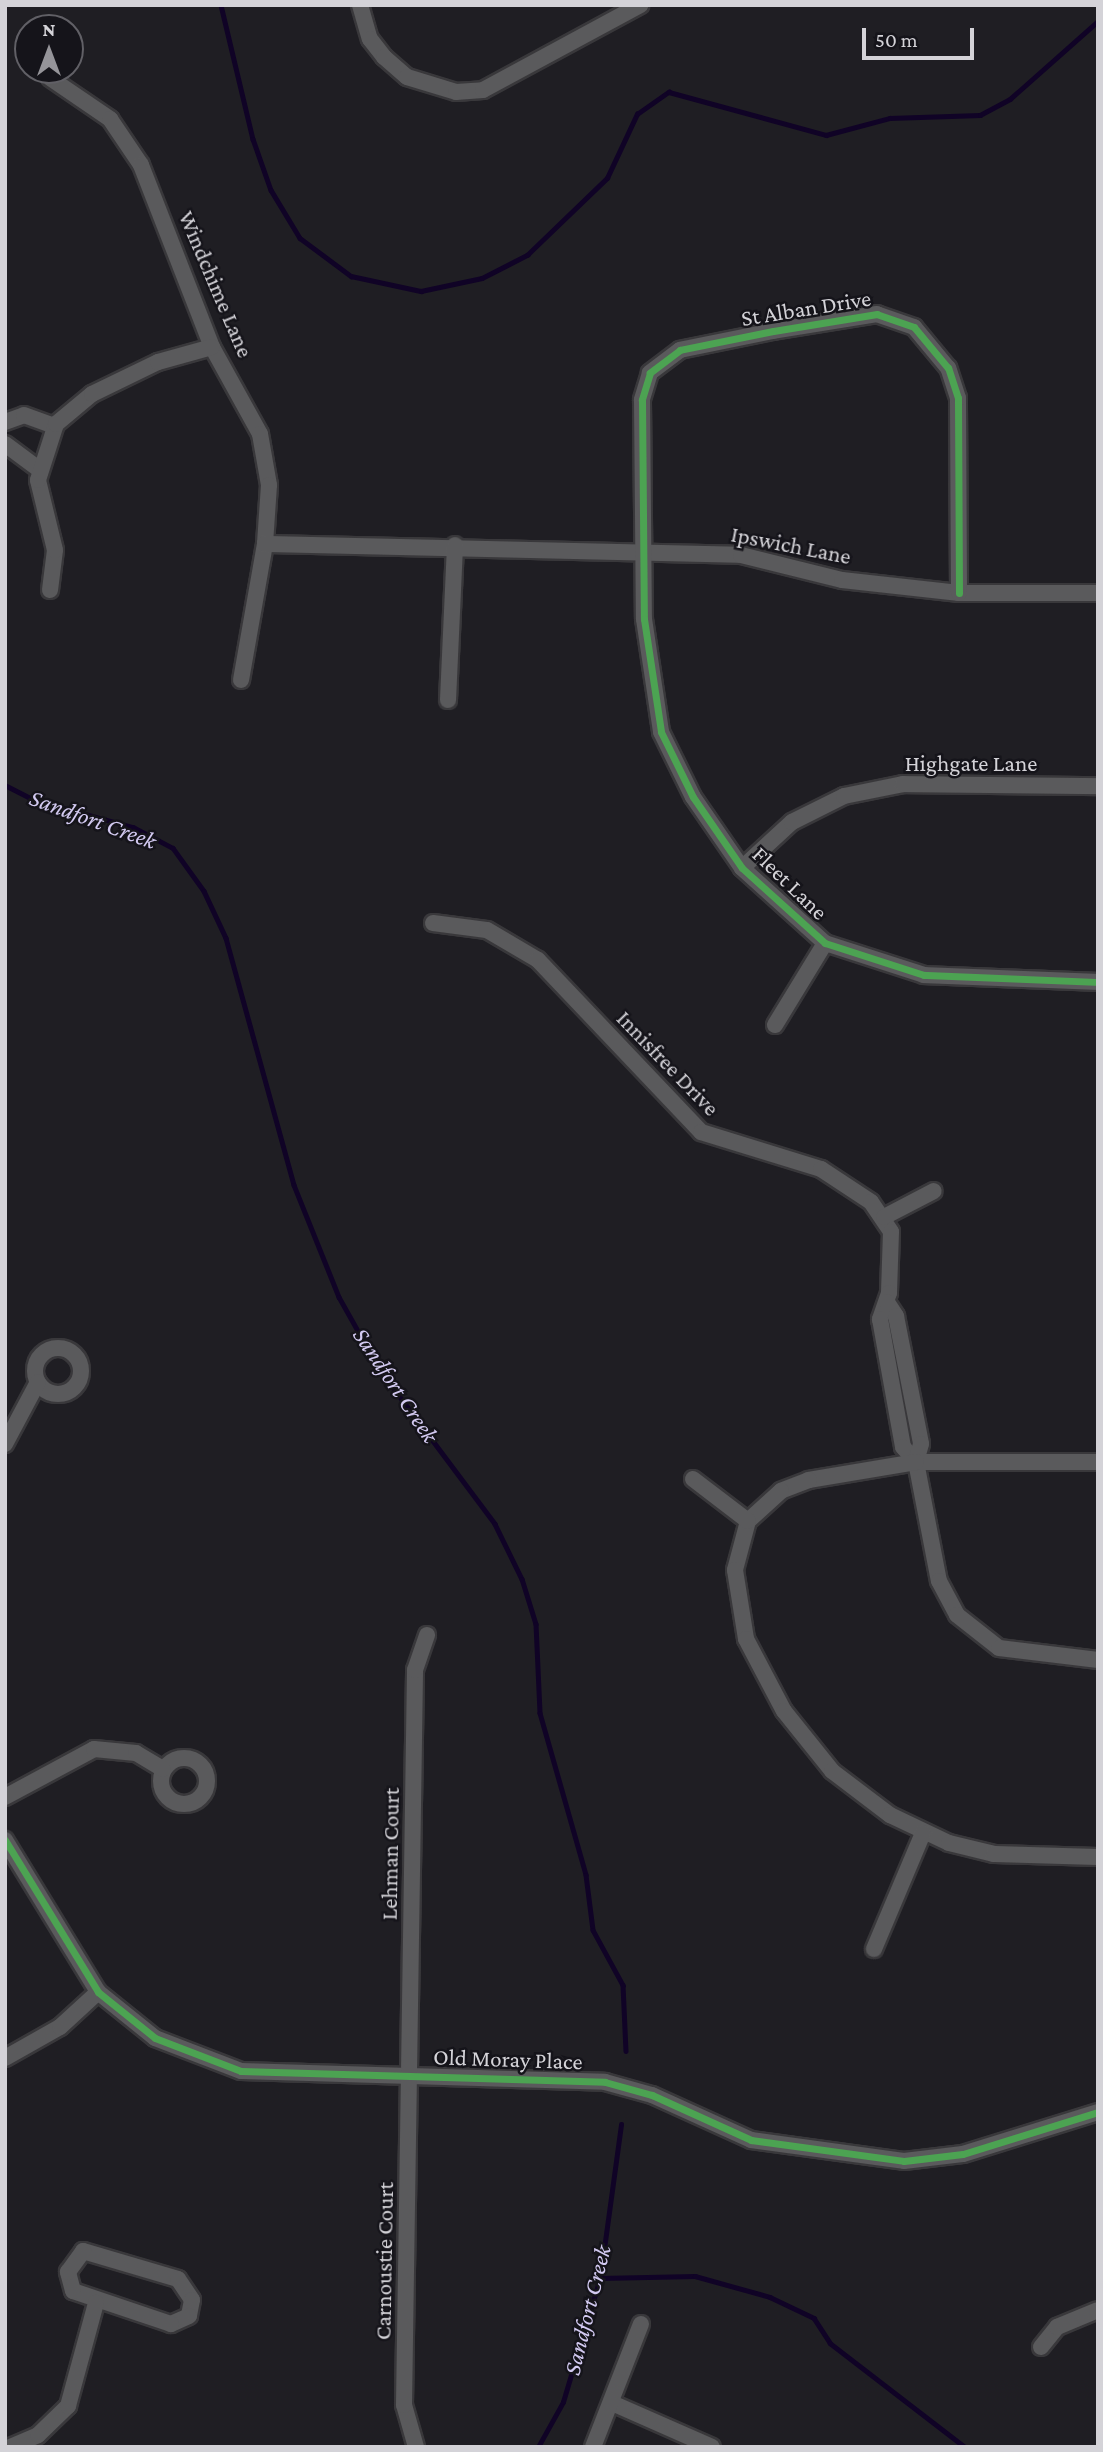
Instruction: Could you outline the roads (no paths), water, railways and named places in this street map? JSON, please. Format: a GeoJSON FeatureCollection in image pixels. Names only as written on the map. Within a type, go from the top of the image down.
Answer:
{"type":"FeatureCollection","features":[{"type":"Feature","properties":{"kind":"street"},"geometry":{"type":"LineString","coordinates":[[360,5],[369,39],[384,57],[407,77],[456,92],[484,90],[640,5]]}},
{"type":"Feature","properties":{"kind":"street","name":"Windchime Lane"},"geometry":{"type":"LineString","coordinates":[[59,84],[110,119],[141,165],[212,347],[244,400],[267,457],[265,544],[241,680]]}},
{"type":"Feature","properties":{"kind":"street","name":"St Alban Drive"},"geometry":{"type":"LineString","coordinates":[[645,550],[642,400],[650,373],[663,359],[697,345],[877,314],[898,318],[931,341],[958,398],[959,593]]}},
{"type":"Feature","properties":{"kind":"street"},"geometry":{"type":"LineString","coordinates":[[50,590],[55,550],[42,509],[40,470],[55,426],[92,394],[158,362],[212,347]]}},
{"type":"Feature","properties":{"kind":"street"},"geometry":{"type":"LineString","coordinates":[[5,422],[24,415],[55,426]]}},
{"type":"Feature","properties":{"kind":"street"},"geometry":{"type":"LineString","coordinates":[[5,444],[40,470]]}},
{"type":"Feature","properties":{"kind":"street","name":"Ipswich Lane"},"geometry":{"type":"LineString","coordinates":[[265,544],[456,545],[741,555],[842,580],[959,593],[1098,593]]}},
{"type":"Feature","properties":{"kind":"street"},"geometry":{"type":"LineString","coordinates":[[448,700],[456,545]]}},
{"type":"Feature","properties":{"kind":"street","name":"Fleet Lane"},"geometry":{"type":"LineString","coordinates":[[645,550],[644,619],[661,732],[693,797],[743,868],[825,943],[924,975],[1098,982]]}},
{"type":"Feature","properties":{"kind":"street","name":"Highgate Lane"},"geometry":{"type":"LineString","coordinates":[[743,868],[792,822],[844,796],[903,784],[1098,786]]}},
{"type":"Feature","properties":{"kind":"street","name":"Innisfree Drive"},"geometry":{"type":"LineString","coordinates":[[433,923],[487,930],[538,960],[701,1132],[830,1173],[884,1217]]}},
{"type":"Feature","properties":{"kind":"street"},"geometry":{"type":"LineString","coordinates":[[775,1025],[825,943]]}},
{"type":"Feature","properties":{"kind":"street"},"geometry":{"type":"LineString","coordinates":[[934,1191],[884,1217],[891,1232],[887,1302],[896,1315],[921,1444],[916,1462],[939,1581],[957,1615],[999,1648],[1098,1660]]}},
{"type":"Feature","properties":{"kind":"street"},"geometry":{"type":"LineString","coordinates":[[5,1444],[38,1382]]}},
{"type":"Feature","properties":{"kind":"street"},"geometry":{"type":"LineString","coordinates":[[1098,1462],[916,1462],[809,1480],[781,1491],[748,1521],[735,1559],[736,1602],[746,1639],[784,1711],[832,1771],[923,1833],[994,1854],[1098,1857]]}},
{"type":"Feature","properties":{"kind":"street"},"geometry":{"type":"LineString","coordinates":[[693,1479],[748,1521]]}},
{"type":"Feature","properties":{"kind":"street","name":"Lehman Court"},"geometry":{"type":"LineString","coordinates":[[409,2074],[415,1670],[427,1635]]}},
{"type":"Feature","properties":{"kind":"street"},"geometry":{"type":"LineString","coordinates":[[5,1797],[94,1749],[136,1753],[163,1769]]}},
{"type":"Feature","properties":{"kind":"street"},"geometry":{"type":"LineString","coordinates":[[874,1949],[923,1833]]}},
{"type":"Feature","properties":{"kind":"street","name":"Old Moray Place"},"geometry":{"type":"LineString","coordinates":[[5,1840],[99,1992],[155,2038],[241,2071],[605,2082],[652,2095],[751,2140],[904,2161],[962,2154],[1098,2112]]}},
{"type":"Feature","properties":{"kind":"street"},"geometry":{"type":"LineString","coordinates":[[5,2059],[60,2027],[99,1992]]}},
{"type":"Feature","properties":{"kind":"street","name":"Carnoustie Court"},"geometry":{"type":"LineString","coordinates":[[409,2074],[404,2405],[416,2447]]}},
{"type":"Feature","properties":{"kind":"street"},"geometry":{"type":"LineString","coordinates":[[83,2251],[178,2279],[192,2300],[189,2316],[171,2324],[96,2304],[68,2281],[72,2259],[83,2251]]}},
{"type":"Feature","properties":{"kind":"street"},"geometry":{"type":"LineString","coordinates":[[10,2447],[38,2435],[68,2406],[96,2304]]}},
{"type":"Feature","properties":{"kind":"street"},"geometry":{"type":"LineString","coordinates":[[1041,2347],[1057,2327],[1098,2310]]}},
{"type":"Feature","properties":{"kind":"street"},"geometry":{"type":"LineString","coordinates":[[593,2447],[641,2324]]}},
{"type":"Feature","properties":{"kind":"street"},"geometry":{"type":"LineString","coordinates":[[612,2403],[712,2447]]}},
{"type":"Feature","properties":{"kind":"waterway"},"geometry":{"type":"LineString","coordinates":[[221,5],[253,139],[271,190],[300,238],[351,276],[421,291],[482,278],[527,255],[607,178],[637,114],[669,92],[826,135],[890,118],[980,115],[1010,99],[1098,21]]}},
{"type":"Feature","properties":{"kind":"waterway","name":"Sandfort Creek"},"geometry":{"type":"LineString","coordinates":[[5,785],[34,800],[133,827],[173,848],[204,891],[226,938],[294,1185],[339,1297],[380,1370],[495,1524],[522,1579],[536,1624],[540,1713],[586,1875],[593,1930],[623,1985],[626,2051]]}},
{"type":"Feature","properties":{"kind":"waterway","name":"Sandfort Creek"},"geometry":{"type":"LineString","coordinates":[[538,2447],[563,2402],[600,2278],[621,2124]]}},
{"type":"Feature","properties":{"kind":"waterway"},"geometry":{"type":"LineString","coordinates":[[600,2278],[695,2276],[770,2297],[814,2318],[830,2343],[965,2447]]}}]}
